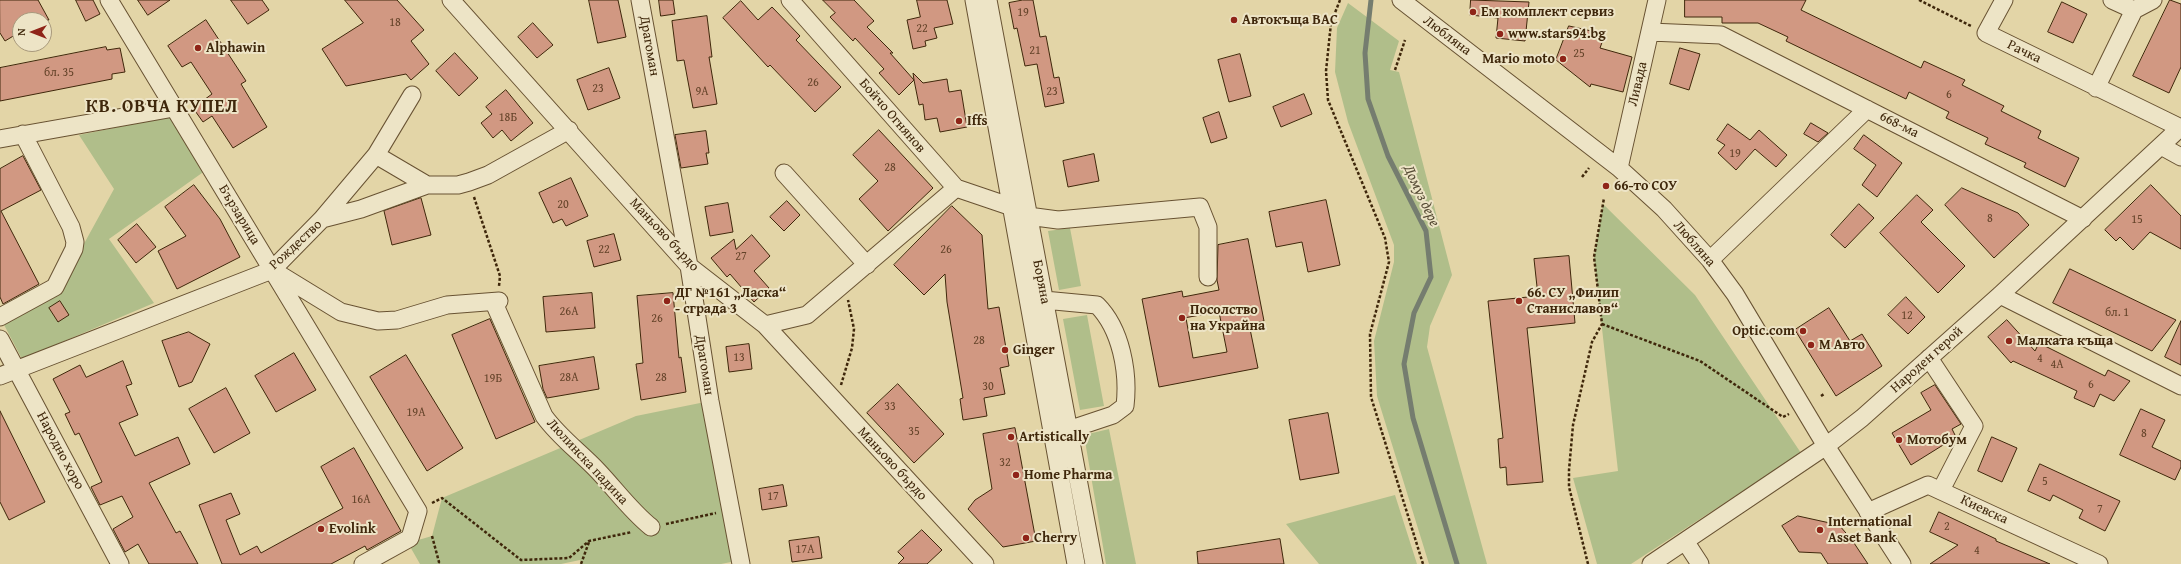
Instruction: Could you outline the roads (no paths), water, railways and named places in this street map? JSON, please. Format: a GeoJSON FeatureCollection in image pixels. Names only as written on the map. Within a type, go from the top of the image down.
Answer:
{"type":"FeatureCollection","features":[{"type":"Feature","properties":{"kind":"street","name":"Бързарица"},"geometry":{"type":"LineString","coordinates":[[109,0],[418,511],[410,538],[363,564]]}},
{"type":"Feature","properties":{"kind":"street","name":"Маньово бърдо"},"geometry":{"type":"LineString","coordinates":[[451,0],[569,130],[689,266],[765,326],[985,564]]}},
{"type":"Feature","properties":{"kind":"street","name":"Драгоман"},"geometry":{"type":"LineString","coordinates":[[640,0],[689,266],[710,401],[741,564]]}},
{"type":"Feature","properties":{"kind":"street","name":"Бойчо Огнянов"},"geometry":{"type":"LineString","coordinates":[[790,0],[956,188]]}},
{"type":"Feature","properties":{"kind":"street","name":"Боряна"},"geometry":{"type":"LineString","coordinates":[[974,0],[1076,564]]}},
{"type":"Feature","properties":{"kind":"street","name":"Боряна"},"geometry":{"type":"LineString","coordinates":[[988,0],[1094,564]]}},
{"type":"Feature","properties":{"kind":"street","name":"Любляна"},"geometry":{"type":"LineString","coordinates":[[1401,0],[1619,168],[1664,208],[1710,260],[1735,294],[1826,446],[1902,564]]}},
{"type":"Feature","properties":{"kind":"street","name":"Ливада"},"geometry":{"type":"LineString","coordinates":[[1619,168],[1657,0]]}},
{"type":"Feature","properties":{"kind":"street","name":"Рачка"},"geometry":{"type":"LineString","coordinates":[[2004,0],[1986,33],[2096,88],[2181,128]]}},
{"type":"Feature","properties":{"kind":"street"},"geometry":{"type":"LineString","coordinates":[[2112,0],[2134,10]]}},
{"type":"Feature","properties":{"kind":"street"},"geometry":{"type":"LineString","coordinates":[[2096,88],[2134,10],[2153,0]]}},
{"type":"Feature","properties":{"kind":"street"},"geometry":{"type":"LineString","coordinates":[[1650,32],[1721,35],[1868,109]]}},
{"type":"Feature","properties":{"kind":"street"},"geometry":{"type":"LineString","coordinates":[[322,220],[376,155],[412,95]]}},
{"type":"Feature","properties":{"kind":"street"},"geometry":{"type":"LineString","coordinates":[[0,139],[174,108]]}},
{"type":"Feature","properties":{"kind":"street","name":"668-ма"},"geometry":{"type":"LineString","coordinates":[[1710,260],[1868,109],[2083,219]]}},
{"type":"Feature","properties":{"kind":"street","name":"Народен герой"},"geometry":{"type":"LineString","coordinates":[[1651,564],[1826,446],[1862,418],[2000,295],[2181,128]]}},
{"type":"Feature","properties":{"kind":"street","name":"Рождество"},"geometry":{"type":"LineString","coordinates":[[0,376],[272,270],[322,220],[427,185],[458,185],[469,182],[488,175],[569,130]]}},
{"type":"Feature","properties":{"kind":"street"},"geometry":{"type":"LineString","coordinates":[[0,317],[55,287],[74,249],[75,242],[71,227],[23,134]]}},
{"type":"Feature","properties":{"kind":"street"},"geometry":{"type":"LineString","coordinates":[[2161,146],[2181,157]]}},
{"type":"Feature","properties":{"kind":"street"},"geometry":{"type":"LineString","coordinates":[[376,155],[427,185]]}},
{"type":"Feature","properties":{"kind":"street"},"geometry":{"type":"LineString","coordinates":[[784,173],[867,265]]}},
{"type":"Feature","properties":{"kind":"street"},"geometry":{"type":"LineString","coordinates":[[765,326],[807,315],[956,188],[1012,206]]}},
{"type":"Feature","properties":{"kind":"street"},"geometry":{"type":"LineString","coordinates":[[1028,216],[1058,220],[1200,207],[1208,227],[1208,277]]}},
{"type":"Feature","properties":{"kind":"street","name":"Люлинска падина"},"geometry":{"type":"LineString","coordinates":[[272,270],[341,312],[378,321],[397,320],[447,305],[496,302],[544,416],[552,428],[577,450],[651,528]]}},
{"type":"Feature","properties":{"kind":"street"},"geometry":{"type":"LineString","coordinates":[[2000,295],[2181,386]]}},
{"type":"Feature","properties":{"kind":"street"},"geometry":{"type":"LineString","coordinates":[[1044,300],[1097,305],[1108,316],[1115,330],[1128,385],[1126,406],[1113,415],[1068,430]]}},
{"type":"Feature","properties":{"kind":"street","name":"Народно хоро"},"geometry":{"type":"LineString","coordinates":[[0,339],[120,564]]}},
{"type":"Feature","properties":{"kind":"street"},"geometry":{"type":"LineString","coordinates":[[1929,358],[1974,426],[1941,490]]}},
{"type":"Feature","properties":{"kind":"street","name":"Киевска"},"geometry":{"type":"LineString","coordinates":[[1868,512],[1928,485],[2099,564]]}},
{"type":"Feature","properties":{"kind":"street"},"geometry":{"type":"LineString","coordinates":[[1685,542],[1700,564]]}},
{"type":"Feature","properties":{"kind":"waterway","name":"Домуз дере"},"geometry":{"type":"LineString","coordinates":[[1371,0],[1365,53],[1368,99],[1388,156],[1426,231],[1431,277],[1414,313],[1404,364],[1413,418],[1457,564]]}},
{"type":"Feature","properties":{"kind":"place","name":"Ем комплект сервиз"},"geometry":{"type":"Point","coordinates":[1473,12]}},
{"type":"Feature","properties":{"kind":"place","name":"Автокъща ВАС"},"geometry":{"type":"Point","coordinates":[1234,20]}},
{"type":"Feature","properties":{"kind":"place","name":"www.stars94.bg"},"geometry":{"type":"Point","coordinates":[1500,34]}},
{"type":"Feature","properties":{"kind":"place","name":"Alphawin"},"geometry":{"type":"Point","coordinates":[198,48]}},
{"type":"Feature","properties":{"kind":"place","name":"Mario moto"},"geometry":{"type":"Point","coordinates":[1563,59]}},
{"type":"Feature","properties":{"kind":"place","name":"Iffs"},"geometry":{"type":"Point","coordinates":[959,121]}},
{"type":"Feature","properties":{"kind":"place","name":"66-то СОУ"},"geometry":{"type":"Point","coordinates":[1606,186]}},
{"type":"Feature","properties":{"kind":"place","name":"ДГ №161 „Ласка“ - сграда 3"},"geometry":{"type":"Point","coordinates":[667,301]}},
{"type":"Feature","properties":{"kind":"place","name":"66. СУ „Филип Станиславов“"},"geometry":{"type":"Point","coordinates":[1519,301]}},
{"type":"Feature","properties":{"kind":"place","name":"Посолство на Украйна"},"geometry":{"type":"Point","coordinates":[1182,318]}},
{"type":"Feature","properties":{"kind":"place","name":"Optic.com"},"geometry":{"type":"Point","coordinates":[1803,331]}},
{"type":"Feature","properties":{"kind":"place","name":"Малката къща"},"geometry":{"type":"Point","coordinates":[2009,341]}},
{"type":"Feature","properties":{"kind":"place","name":"М Авто"},"geometry":{"type":"Point","coordinates":[1811,345]}},
{"type":"Feature","properties":{"kind":"place","name":"Ginger"},"geometry":{"type":"Point","coordinates":[1005,350]}},
{"type":"Feature","properties":{"kind":"place","name":"Artistically"},"geometry":{"type":"Point","coordinates":[1011,437]}},
{"type":"Feature","properties":{"kind":"place","name":"Мотобум"},"geometry":{"type":"Point","coordinates":[1899,440]}},
{"type":"Feature","properties":{"kind":"place","name":"Home Pharma"},"geometry":{"type":"Point","coordinates":[1016,475]}},
{"type":"Feature","properties":{"kind":"place","name":"Evolink"},"geometry":{"type":"Point","coordinates":[321,529]}},
{"type":"Feature","properties":{"kind":"place","name":"International Asset Bank"},"geometry":{"type":"Point","coordinates":[1820,530]}},
{"type":"Feature","properties":{"kind":"place","name":"Cherry"},"geometry":{"type":"Point","coordinates":[1026,538]}},
{"type":"Feature","properties":{"kind":"district","name":"КВ. ОВЧА КУПЕЛ"},"geometry":{"type":"Point","coordinates":[162,107]}}]}
